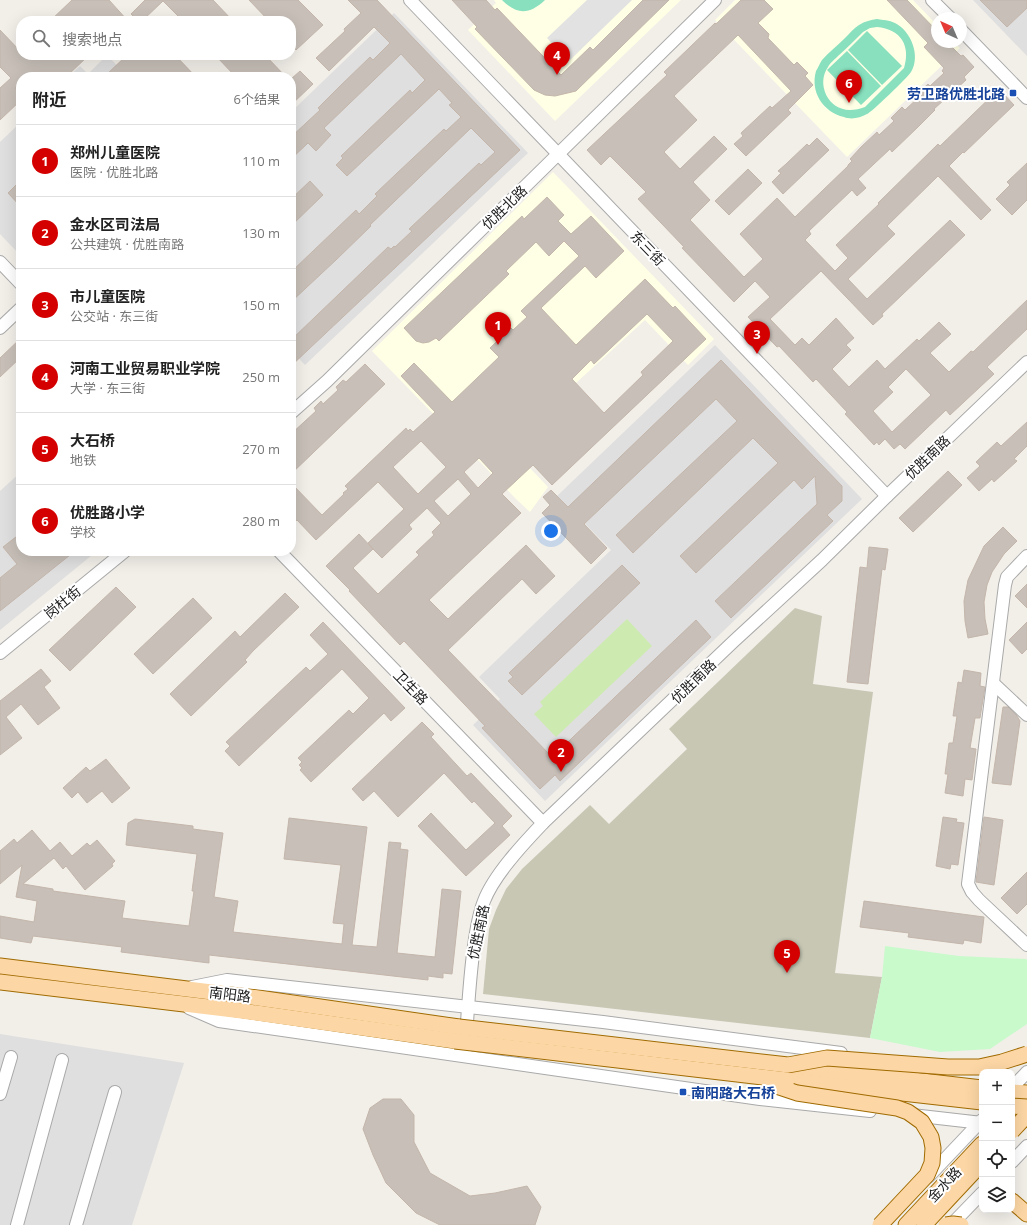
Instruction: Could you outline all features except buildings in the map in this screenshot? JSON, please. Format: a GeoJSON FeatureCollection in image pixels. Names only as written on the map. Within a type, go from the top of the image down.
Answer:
{"type":"FeatureCollection","features":[{"type":"Feature","properties":{"kind":"main road","name":"南阳路"},"geometry":{"type":"LineString","coordinates":[[0,966],[244,996],[459,1027],[979,1088]]}},
{"type":"Feature","properties":{"kind":"main road","name":"南阳路"},"geometry":{"type":"LineString","coordinates":[[0,982],[242,1011],[455,1041],[738,1074]]}},
{"type":"Feature","properties":{"kind":"main road"},"geometry":{"type":"LineString","coordinates":[[788,1066],[827,1058],[948,1067],[979,1067],[1027,1054]]}},
{"type":"Feature","properties":{"kind":"main road"},"geometry":{"type":"LineString","coordinates":[[738,1074],[979,1102]]}},
{"type":"Feature","properties":{"kind":"main road"},"geometry":{"type":"LineString","coordinates":[[738,1074],[797,1093],[897,1108],[908,1112],[922,1122],[931,1137],[933,1148],[932,1163],[927,1176],[880,1225]]}},
{"type":"Feature","properties":{"kind":"main road"},"geometry":{"type":"LineString","coordinates":[[1015,1093],[1027,1095]]}},
{"type":"Feature","properties":{"kind":"main road"},"geometry":{"type":"LineString","coordinates":[[1015,1109],[1027,1095]]}},
{"type":"Feature","properties":{"kind":"main road"},"geometry":{"type":"LineString","coordinates":[[1015,1106],[1027,1108]]}},
{"type":"Feature","properties":{"kind":"main road"},"geometry":{"type":"LineString","coordinates":[[1015,1128],[1027,1114]]}},
{"type":"Feature","properties":{"kind":"main road","name":"金水路"},"geometry":{"type":"LineString","coordinates":[[906,1225],[979,1147]]}},
{"type":"Feature","properties":{"kind":"main road","name":"金水路"},"geometry":{"type":"LineString","coordinates":[[924,1225],[979,1166]]}},
{"type":"Feature","properties":{"kind":"main road"},"geometry":{"type":"LineString","coordinates":[[1015,1204],[1027,1214]]}},
{"type":"Feature","properties":{"kind":"main road"},"geometry":{"type":"LineString","coordinates":[[946,1225],[961,1225]]}},
{"type":"Feature","properties":{"kind":"street","name":"东三街"},"geometry":{"type":"LineString","coordinates":[[410,0],[887,496]]}},
{"type":"Feature","properties":{"kind":"street","name":"优胜北路"},"geometry":{"type":"LineString","coordinates":[[296,409],[327,381],[715,0]]}},
{"type":"Feature","properties":{"kind":"street"},"geometry":{"type":"LineString","coordinates":[[932,0],[944,12]]}},
{"type":"Feature","properties":{"kind":"street"},"geometry":{"type":"LineString","coordinates":[[967,36],[1027,98]]}},
{"type":"Feature","properties":{"kind":"street"},"geometry":{"type":"LineString","coordinates":[[0,262],[16,279]]}},
{"type":"Feature","properties":{"kind":"street"},"geometry":{"type":"LineString","coordinates":[[0,328],[16,313]]}},
{"type":"Feature","properties":{"kind":"street","name":"优胜南路"},"geometry":{"type":"LineString","coordinates":[[464,1056],[470,973],[478,920],[484,901],[493,884],[526,841],[734,641],[822,560],[1027,362]]}},
{"type":"Feature","properties":{"kind":"street","name":"岗杜街"},"geometry":{"type":"LineString","coordinates":[[0,653],[119,556]]}},
{"type":"Feature","properties":{"kind":"street","name":"卫生路"},"geometry":{"type":"LineString","coordinates":[[284,556],[543,824]]}},
{"type":"Feature","properties":{"kind":"street"},"geometry":{"type":"LineString","coordinates":[[1027,556],[1007,576],[1005,585],[968,884],[972,892],[979,900],[1027,945]]}},
{"type":"Feature","properties":{"kind":"street"},"geometry":{"type":"LineString","coordinates":[[993,683],[1027,715]]}},
{"type":"Feature","properties":{"kind":"street"},"geometry":{"type":"LineString","coordinates":[[183,988],[227,980],[611,1023],[979,1071]]}},
{"type":"Feature","properties":{"kind":"street"},"geometry":{"type":"LineString","coordinates":[[181,1004],[219,1021],[760,1099],[979,1122]]}},
{"type":"Feature","properties":{"kind":"street"},"geometry":{"type":"LineString","coordinates":[[0,1094],[11,1057]]}},
{"type":"Feature","properties":{"kind":"street"},"geometry":{"type":"LineString","coordinates":[[17,1225],[62,1060]]}},
{"type":"Feature","properties":{"kind":"street"},"geometry":{"type":"LineString","coordinates":[[1015,1084],[1022,1075]]}},
{"type":"Feature","properties":{"kind":"street"},"geometry":{"type":"LineString","coordinates":[[76,1225],[116,1092]]}},
{"type":"Feature","properties":{"kind":"street"},"geometry":{"type":"LineString","coordinates":[[883,1225],[979,1124]]}},
{"type":"Feature","properties":{"kind":"street"},"geometry":{"type":"LineString","coordinates":[[1015,1126],[1027,1128]]}},
{"type":"Feature","properties":{"kind":"street"},"geometry":{"type":"LineString","coordinates":[[1015,1159],[1027,1146]]}},
{"type":"Feature","properties":{"kind":"street"},"geometry":{"type":"LineString","coordinates":[[951,1225],[979,1196]]}},
{"type":"Feature","properties":{"kind":"shaded area"},"geometry":{"type":"Polygon","coordinates":[[[494,0],[681,0],[555,121],[468,30],[496,3],[494,0]]]}},
{"type":"Feature","properties":{"kind":"shaded area"},"geometry":{"type":"Polygon","coordinates":[[[587,0],[632,0],[569,61],[547,38],[587,0]]]}},
{"type":"Feature","properties":{"kind":"shaded area"},"geometry":{"type":"Polygon","coordinates":[[[735,0],[913,0],[931,19],[931,48],[960,48],[847,157],[715,20],[735,0]]]}},
{"type":"Feature","properties":{"kind":"shaded area"},"geometry":{"type":"Polygon","coordinates":[[[973,0],[1027,0],[1027,56],[973,0]]]}},
{"type":"Feature","properties":{"kind":"shaded area"},"geometry":{"type":"Polygon","coordinates":[[[394,13],[528,153],[305,365],[296,355],[296,107],[394,13]]]}},
{"type":"Feature","properties":{"kind":"shaded area"},"geometry":{"type":"Polygon","coordinates":[[[102,60],[112,60],[123,72],[90,72],[102,60]]]}},
{"type":"Feature","properties":{"kind":"shaded area"},"geometry":{"type":"Polygon","coordinates":[[[80,66],[86,72],[73,72],[80,66]]]}},
{"type":"Feature","properties":{"kind":"shaded area"},"geometry":{"type":"Polygon","coordinates":[[[16,127],[16,251],[0,234],[0,142],[16,127]]]}},
{"type":"Feature","properties":{"kind":"shaded area"},"geometry":{"type":"Polygon","coordinates":[[[553,172],[714,339],[688,365],[645,320],[508,445],[548,487],[530,512],[372,351],[553,172]]]}},
{"type":"Feature","properties":{"kind":"shaded area"},"geometry":{"type":"Polygon","coordinates":[[[715,345],[862,499],[545,801],[473,725],[500,699],[479,677],[611,550],[557,496],[715,345]]]}},
{"type":"Feature","properties":{"kind":"shaded area"},"geometry":{"type":"Polygon","coordinates":[[[16,477],[16,556],[91,556],[0,630],[0,491],[16,477]]]}},
{"type":"Feature","properties":{"kind":"shaded area"},"geometry":{"type":"Polygon","coordinates":[[[795,608],[822,616],[813,684],[873,692],[835,973],[882,977],[870,1038],[483,994],[489,929],[506,889],[522,869],[590,805],[609,824],[687,749],[669,729],[795,608]]]}},
{"type":"Feature","properties":{"kind":"shaded area"},"geometry":{"type":"Polygon","coordinates":[[[0,1034],[184,1063],[132,1225],[0,1225],[0,1034]]]}},
{"type":"Feature","properties":{"kind":"green space"},"geometry":{"type":"Polygon","coordinates":[[[502,0],[545,0],[528,11],[518,11],[507,5],[502,0]]]}},
{"type":"Feature","properties":{"kind":"green space"},"geometry":{"type":"Polygon","coordinates":[[[877,19],[893,22],[906,32],[913,44],[915,52],[914,66],[903,81],[870,112],[858,117],[847,118],[830,111],[820,100],[815,86],[816,71],[824,57],[855,28],[868,21],[877,19]],[[870,28],[863,32],[829,66],[823,81],[824,88],[830,101],[836,106],[842,109],[850,110],[865,107],[904,68],[906,60],[905,46],[898,35],[885,28],[870,28]]]}},
{"type":"Feature","properties":{"kind":"green space"},"geometry":{"type":"Polygon","coordinates":[[[867,31],[902,66],[882,85],[848,50],[867,31]]]}},
{"type":"Feature","properties":{"kind":"green space"},"geometry":{"type":"Polygon","coordinates":[[[847,51],[881,86],[861,105],[827,70],[847,51]]]}},
{"type":"Feature","properties":{"kind":"green space"},"geometry":{"type":"Polygon","coordinates":[[[627,619],[652,646],[556,737],[534,714],[543,706],[540,702],[627,619]]]}},
{"type":"Feature","properties":{"kind":"green space"},"geometry":{"type":"Polygon","coordinates":[[[885,946],[959,956],[1026,959],[1027,1024],[990,1049],[940,1052],[870,1038],[882,977],[885,946]]]}},
{"type":"Feature","properties":{"kind":"place","name":"河南工业贸易职业学院"},"geometry":{"type":"Point","coordinates":[557,75]}},
{"type":"Feature","properties":{"kind":"place","name":"劳卫路优胜北路"},"geometry":{"type":"Point","coordinates":[1013,93]}},
{"type":"Feature","properties":{"kind":"place","name":"优胜路小学"},"geometry":{"type":"Point","coordinates":[849,103]}},
{"type":"Feature","properties":{"kind":"place","name":"郑州儿童医院"},"geometry":{"type":"Point","coordinates":[498,345]}},
{"type":"Feature","properties":{"kind":"place","name":"市儿童医院"},"geometry":{"type":"Point","coordinates":[757,354]}},
{"type":"Feature","properties":{"kind":"place","name":"金水区司法局"},"geometry":{"type":"Point","coordinates":[561,772]}},
{"type":"Feature","properties":{"kind":"place","name":"大石桥"},"geometry":{"type":"Point","coordinates":[787,973]}},
{"type":"Feature","properties":{"kind":"place","name":"南阳路大石桥"},"geometry":{"type":"Point","coordinates":[683,1092]}}]}
